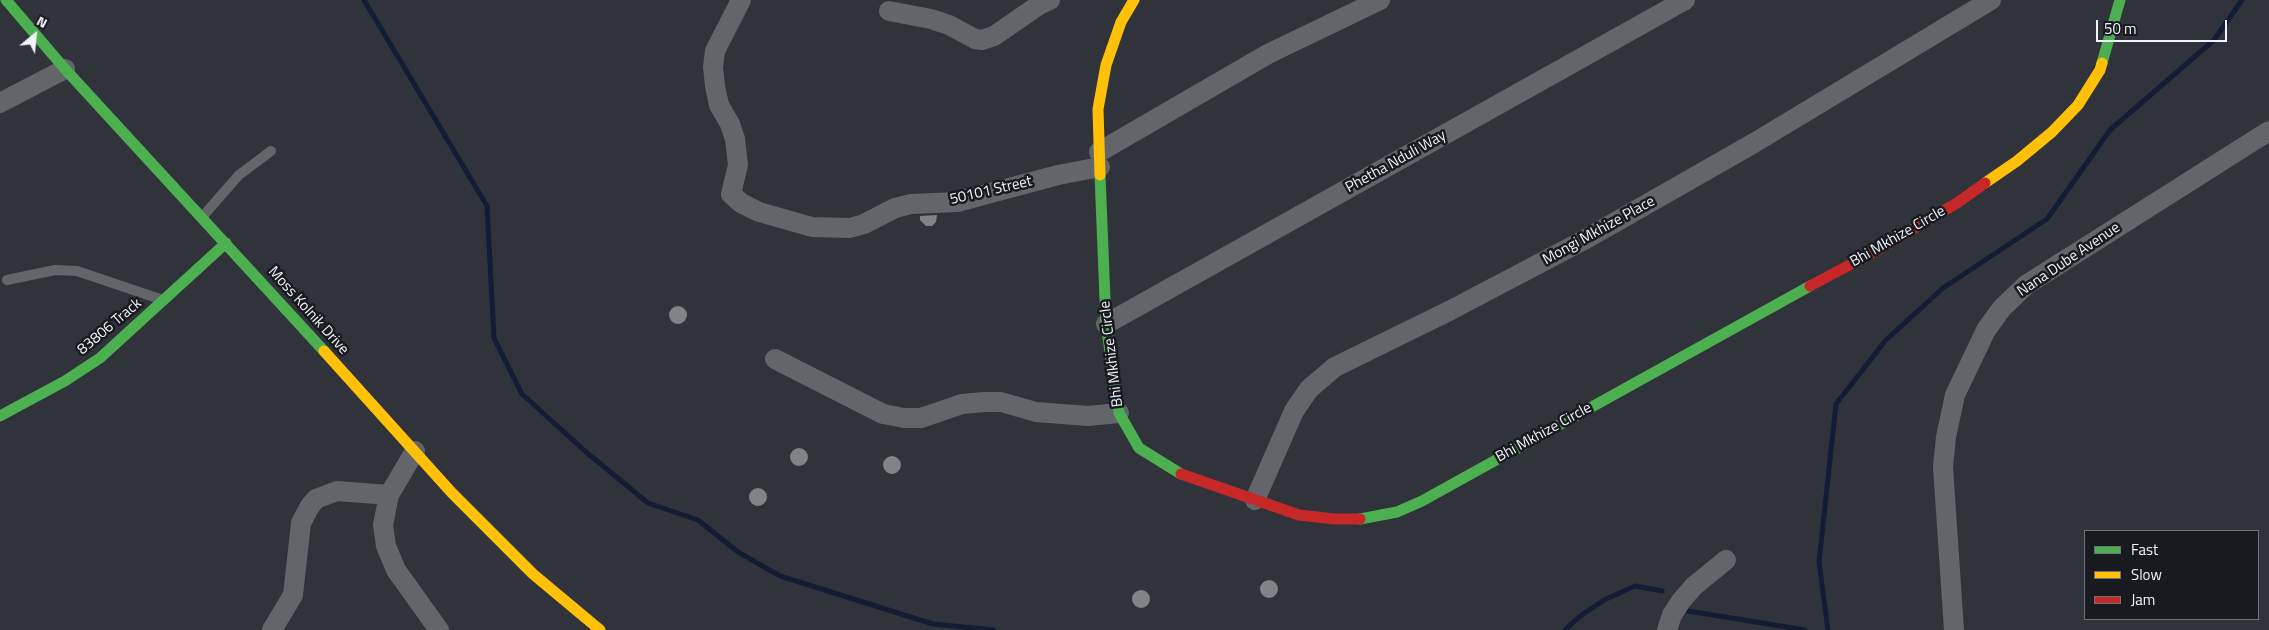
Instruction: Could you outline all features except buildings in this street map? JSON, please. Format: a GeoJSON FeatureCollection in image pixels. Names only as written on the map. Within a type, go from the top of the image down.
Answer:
{"type":"FeatureCollection","features":[{"type":"Feature","properties":{"kind":"street","name":"Moss Kolnik Drive"},"geometry":{"type":"LineString","coordinates":[[6,0],[65,69],[203,217],[452,493],[533,574],[600,630]]}},
{"type":"Feature","properties":{"kind":"street","name":"50101 Street"},"geometry":{"type":"LineString","coordinates":[[741,0],[715,51],[713,67],[719,105],[730,124],[735,139],[738,165],[731,194],[741,203],[759,212],[812,227],[850,228],[864,224],[895,208],[911,204],[957,202],[1058,175],[1099,160]]}},
{"type":"Feature","properties":{"kind":"street"},"geometry":{"type":"LineString","coordinates":[[888,11],[932,19],[975,39],[982,40],[994,36],[1038,5],[1050,0]]}},
{"type":"Feature","properties":{"kind":"street","name":"Bhi Mkhize Circle"},"geometry":{"type":"LineString","coordinates":[[1133,0],[1121,22],[1106,65],[1098,109],[1106,324],[1119,413],[1138,448],[1180,474],[1299,515],[1361,520],[1397,512],[1422,501],[1741,323],[1872,253],[1957,203],[2017,161],[2052,132],[2078,105],[2100,70],[2120,0]]}},
{"type":"Feature","properties":{"kind":"street"},"geometry":{"type":"LineString","coordinates":[[1099,160],[1268,54],[1380,0]]}},
{"type":"Feature","properties":{"kind":"street","name":"Phetha Nduli Way"},"geometry":{"type":"LineString","coordinates":[[1106,324],[1685,0]]}},
{"type":"Feature","properties":{"kind":"street","name":"Mongi Mkhize Place"},"geometry":{"type":"LineString","coordinates":[[1255,500],[1294,411],[1309,389],[1335,367],[1451,310],[1584,240],[1754,143],[1991,0]]}},
{"type":"Feature","properties":{"kind":"street"},"geometry":{"type":"LineString","coordinates":[[0,103],[65,69]]}},
{"type":"Feature","properties":{"kind":"street","name":"Nana Dube Avenue"},"geometry":{"type":"LineString","coordinates":[[1954,630],[1943,467],[1946,438],[1955,395],[1986,330],[2002,308],[2026,285],[2269,131]]}},
{"type":"Feature","properties":{"kind":"street","name":"83806 Track"},"geometry":{"type":"LineString","coordinates":[[0,416],[65,381],[100,358],[226,243]]}},
{"type":"Feature","properties":{"kind":"street"},"geometry":{"type":"LineString","coordinates":[[775,359],[884,414],[904,418],[921,418],[962,404],[985,402],[1001,402],[1043,412],[1088,416],[1119,413]]}},
{"type":"Feature","properties":{"kind":"street"},"geometry":{"type":"LineString","coordinates":[[414,451],[389,495],[383,525],[386,546],[396,570],[439,630]]}},
{"type":"Feature","properties":{"kind":"street"},"geometry":{"type":"LineString","coordinates":[[272,630],[289,605],[293,595],[301,523],[316,499],[337,492],[389,495]]}},
{"type":"Feature","properties":{"kind":"street"},"geometry":{"type":"LineString","coordinates":[[1667,630],[1672,615],[1694,586],[1726,560]]}},
{"type":"Feature","properties":{"kind":"lane"},"geometry":{"type":"LineString","coordinates":[[203,217],[239,175],[271,150]]}},
{"type":"Feature","properties":{"kind":"lane"},"geometry":{"type":"LineString","coordinates":[[7,280],[55,270],[77,271],[164,300]]}},
{"type":"Feature","properties":{"kind":"waterway"},"geometry":{"type":"LineString","coordinates":[[364,0],[487,206],[494,338],[522,394],[586,452],[648,503],[698,520],[738,552],[780,576],[933,624],[994,630]]}},
{"type":"Feature","properties":{"kind":"waterway"},"geometry":{"type":"LineString","coordinates":[[1828,630],[1819,562],[1836,404],[1886,340],[1943,288],[2047,219],[2110,130],[2214,40],[2242,0]]}},
{"type":"Feature","properties":{"kind":"waterway"},"geometry":{"type":"LineString","coordinates":[[1565,630],[1579,617],[1604,600],[1635,586],[1662,591]]}},
{"type":"Feature","properties":{"kind":"waterway"},"geometry":{"type":"LineString","coordinates":[[1682,610],[1805,630]]}},
{"type":"Feature","properties":{"kind":"traffic: fast"},"geometry":{"type":"LineString","coordinates":[[6,0],[65,69],[324,351]]}},
{"type":"Feature","properties":{"kind":"traffic: fast"},"geometry":{"type":"LineString","coordinates":[[2102,63],[2120,0]]}},
{"type":"Feature","properties":{"kind":"traffic: fast"},"geometry":{"type":"LineString","coordinates":[[1100,175],[1106,324],[1119,413],[1139,448],[1181,474]]}},
{"type":"Feature","properties":{"kind":"traffic: fast"},"geometry":{"type":"LineString","coordinates":[[0,416],[65,381],[100,358],[226,243]]}},
{"type":"Feature","properties":{"kind":"traffic: fast"},"geometry":{"type":"LineString","coordinates":[[1360,519],[1397,512],[1422,501],[1810,286]]}},
{"type":"Feature","properties":{"kind":"traffic: slow"},"geometry":{"type":"LineString","coordinates":[[1100,175],[1098,109],[1106,65],[1121,22],[1134,0]]}},
{"type":"Feature","properties":{"kind":"traffic: slow"},"geometry":{"type":"LineString","coordinates":[[1985,183],[2017,161],[2052,132],[2078,105],[2100,70],[2102,63]]}},
{"type":"Feature","properties":{"kind":"traffic: slow"},"geometry":{"type":"LineString","coordinates":[[324,351],[452,493],[533,574],[600,630]]}},
{"type":"Feature","properties":{"kind":"traffic: jam"},"geometry":{"type":"LineString","coordinates":[[1810,286],[1872,253],[1957,203],[1985,183]]}},
{"type":"Feature","properties":{"kind":"traffic: jam"},"geometry":{"type":"LineString","coordinates":[[1181,474],[1299,515],[1334,519],[1360,519]]}}]}
